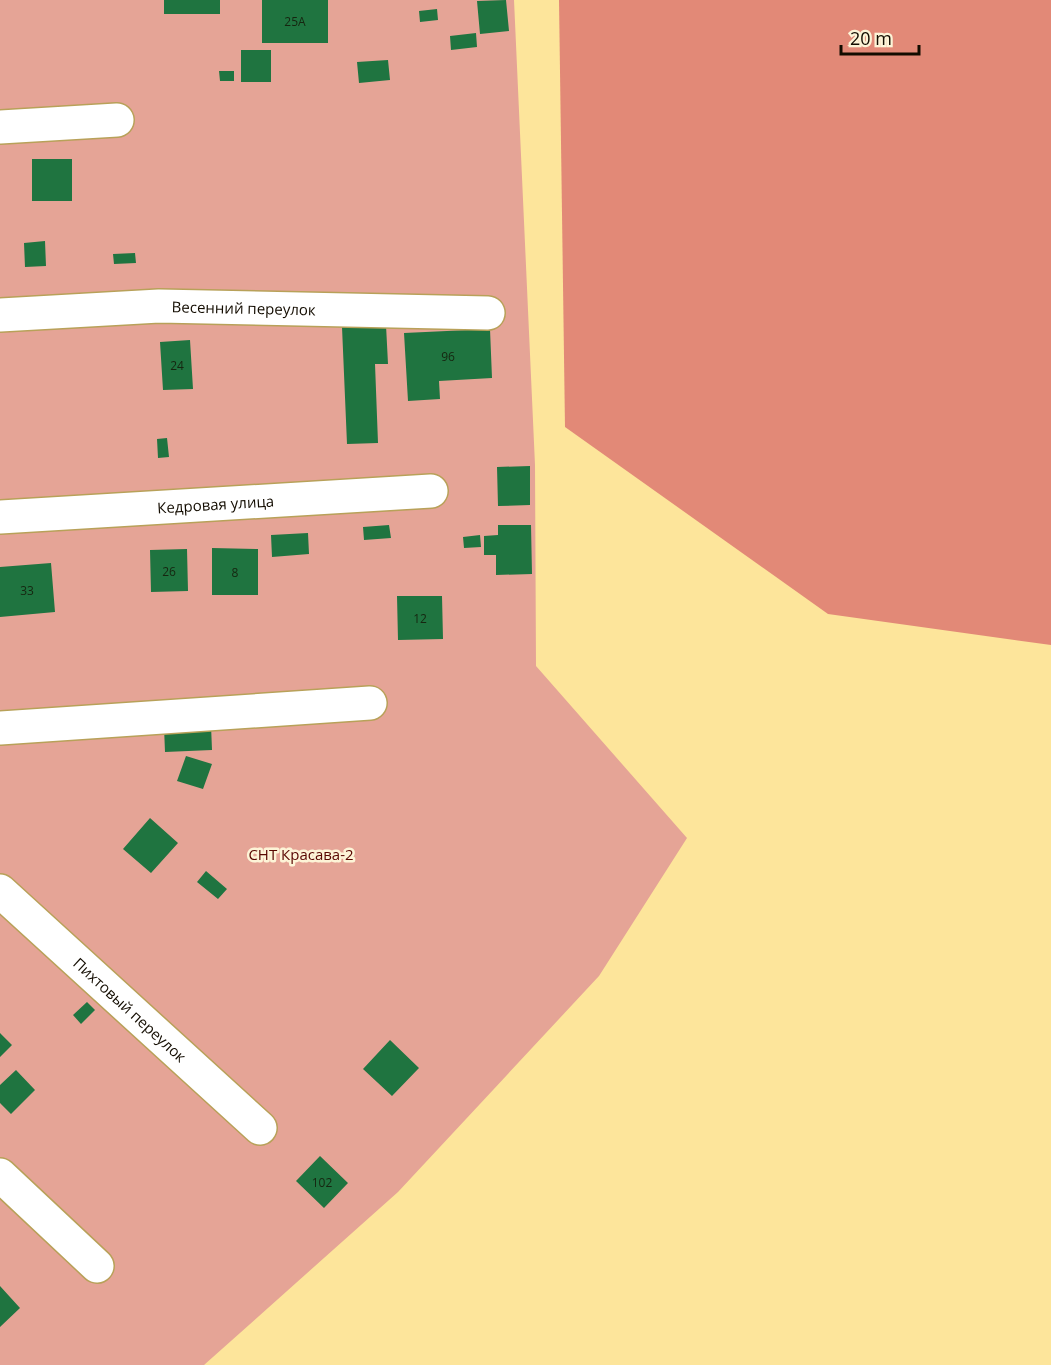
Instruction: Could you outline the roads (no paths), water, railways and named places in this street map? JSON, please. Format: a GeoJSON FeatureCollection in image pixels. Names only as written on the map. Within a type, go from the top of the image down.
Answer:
{"type":"FeatureCollection","features":[{"type":"Feature","properties":{"kind":"street"},"geometry":{"type":"LineString","coordinates":[[0,127],[117,120]]}},
{"type":"Feature","properties":{"kind":"street","name":"Весенний переулок"},"geometry":{"type":"LineString","coordinates":[[0,315],[159,306],[488,314]]}},
{"type":"Feature","properties":{"kind":"street","name":"Кедровая улица"},"geometry":{"type":"LineString","coordinates":[[0,517],[431,491]]}},
{"type":"Feature","properties":{"kind":"street"},"geometry":{"type":"LineString","coordinates":[[0,728],[370,703]]}},
{"type":"Feature","properties":{"kind":"street","name":"Пихтовый переулок"},"geometry":{"type":"LineString","coordinates":[[0,891],[260,1128]]}},
{"type":"Feature","properties":{"kind":"street"},"geometry":{"type":"LineString","coordinates":[[0,1175],[97,1266]]}},
{"type":"Feature","properties":{"kind":"park label","name":"СНТ Красава-2"},"geometry":{"type":"Point","coordinates":[301,854]}}]}
